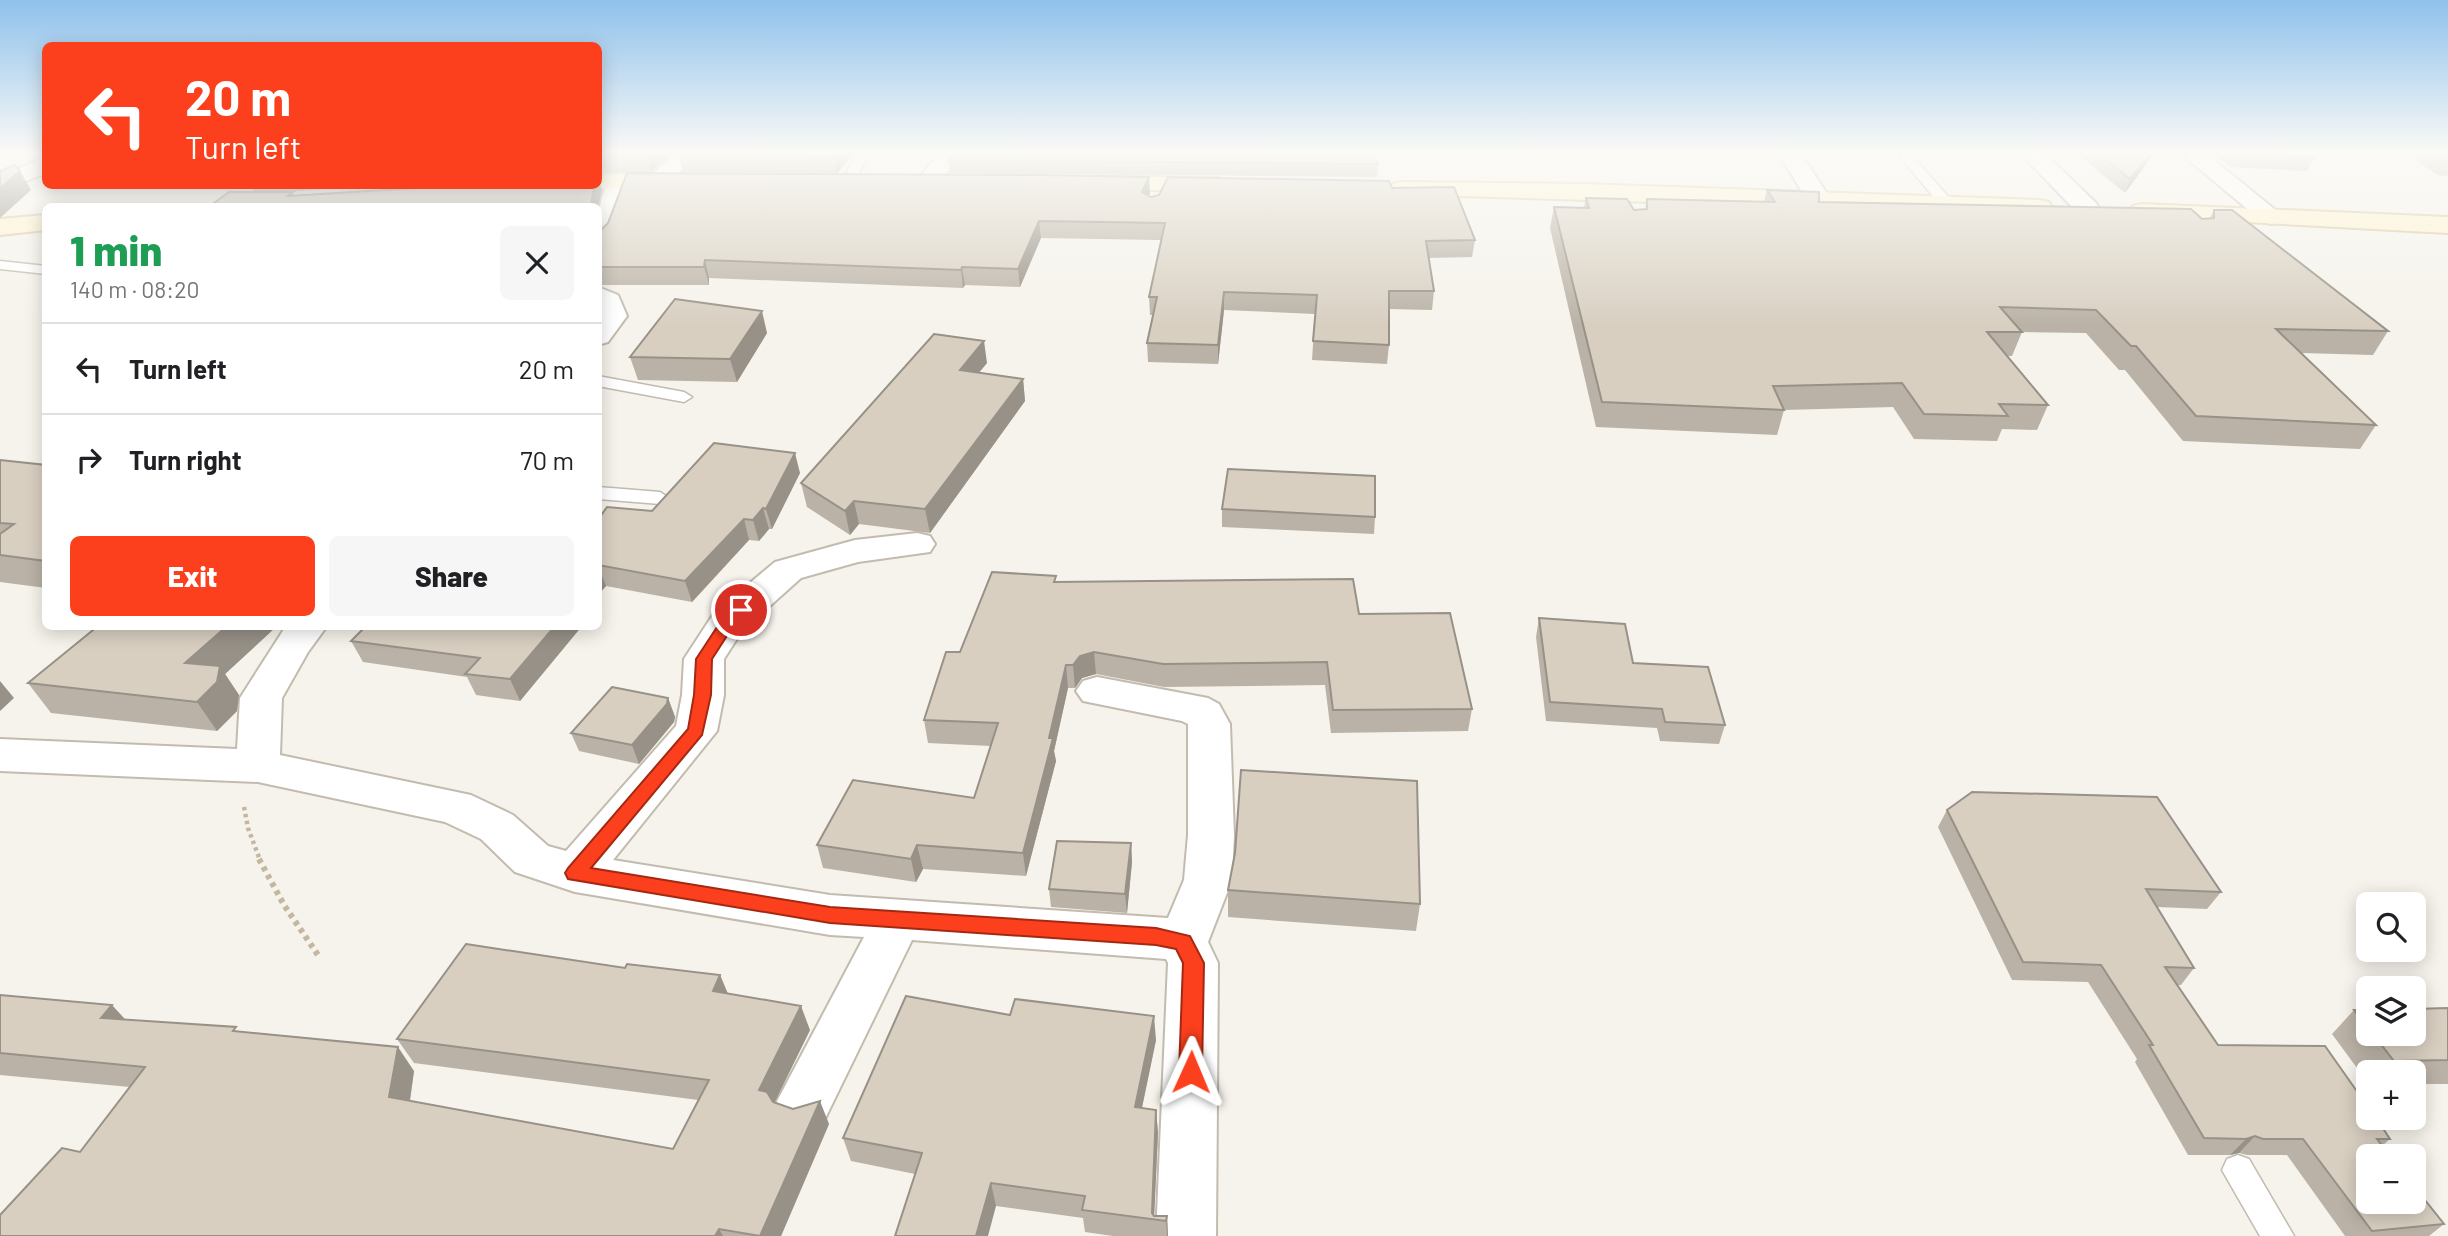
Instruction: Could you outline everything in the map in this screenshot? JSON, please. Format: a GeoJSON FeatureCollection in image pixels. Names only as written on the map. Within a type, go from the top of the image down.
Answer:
{"type":"FeatureCollection","features":[{"type":"Feature","properties":{"kind":"street"},"geometry":{"type":"LineString","coordinates":[[2114,210],[2183,220],[2272,217],[2448,225]]}},
{"type":"Feature","properties":{"kind":"street"},"geometry":{"type":"LineString","coordinates":[[2263,210],[2272,217]]}},
{"type":"Feature","properties":{"kind":"street"},"geometry":{"type":"LineString","coordinates":[[4,229],[42,223]]}},
{"type":"Feature","properties":{"kind":"street"},"geometry":{"type":"LineString","coordinates":[[602,297],[608,301],[613,316],[602,331]]}},
{"type":"Feature","properties":{"kind":"street"},"geometry":{"type":"LineString","coordinates":[[575,873],[696,731],[703,695],[704,659],[728,622],[788,570],[855,551],[917,544]]}},
{"type":"Feature","properties":{"kind":"street"},"geometry":{"type":"LineString","coordinates":[[258,766],[261,698],[292,645],[305,630]]}},
{"type":"Feature","properties":{"kind":"street"},"geometry":{"type":"LineString","coordinates":[[1097,691],[1193,708],[1204,714],[1209,724],[1211,835],[1208,880],[1182,942]]}},
{"type":"Feature","properties":{"kind":"street"},"geometry":{"type":"LineString","coordinates":[[0,755],[258,766],[455,807],[498,827],[532,859],[575,873],[830,915],[1156,936],[1182,942],[1193,963],[1186,1236]]}},
{"type":"Feature","properties":{"kind":"street"},"geometry":{"type":"LineString","coordinates":[[803,1105],[898,919]]}},
{"type":"Feature","properties":{"kind":"lane"},"geometry":{"type":"LineString","coordinates":[[0,265],[42,270]]}},
{"type":"Feature","properties":{"kind":"lane"},"geometry":{"type":"LineString","coordinates":[[602,382],[684,397]]}},
{"type":"Feature","properties":{"kind":"lane"},"geometry":{"type":"LineString","coordinates":[[602,493],[660,498]]}},
{"type":"Feature","properties":{"kind":"lane"},"geometry":{"type":"LineString","coordinates":[[2238,1170],[2278,1236]]}},
{"type":"Feature","properties":{"kind":"path"},"geometry":{"type":"LineString","coordinates":[[258,766],[243,797],[246,820],[269,882],[320,958]]}},
{"type":"Feature","properties":{"kind":"building"},"geometry":{"type":"Polygon","coordinates":[[[613,210],[1463,210],[1475,240],[1426,241],[1434,291],[1389,291],[1389,345],[1313,341],[1317,295],[1224,292],[1218,345],[1147,343],[1157,297],[1149,297],[1165,223],[1039,221],[1018,269],[962,267],[961,270],[705,260],[704,267],[602,267],[602,229],[608,223],[613,210]]]}},
{"type":"Feature","properties":{"kind":"building"},"geometry":{"type":"Polygon","coordinates":[[[1555,210],[2192,210],[2202,219],[2214,218],[2214,210],[2232,210],[2388,331],[2276,329],[2376,425],[2196,416],[2136,346],[2131,346],[2096,310],[2000,307],[2022,332],[1987,332],[2048,405],[1999,404],[2008,416],[1924,414],[1902,383],[1773,386],[1784,410],[1602,402],[1555,210]]]}},
{"type":"Feature","properties":{"kind":"building"},"geometry":{"type":"Polygon","coordinates":[[[675,299],[762,311],[730,359],[630,357],[675,299]]]}},
{"type":"Feature","properties":{"kind":"building"},"geometry":{"type":"Polygon","coordinates":[[[934,334],[984,341],[960,370],[1023,379],[925,509],[854,501],[845,511],[801,483],[934,334]]]}},
{"type":"Feature","properties":{"kind":"building"},"geometry":{"type":"Polygon","coordinates":[[[714,443],[795,453],[766,509],[763,508],[753,520],[744,519],[685,581],[602,566],[602,514],[607,507],[652,511],[714,443]]]}},
{"type":"Feature","properties":{"kind":"building"},"geometry":{"type":"Polygon","coordinates":[[[0,460],[42,465],[42,560],[0,555],[0,534],[14,524],[0,523],[0,460]]]}},
{"type":"Feature","properties":{"kind":"building"},"geometry":{"type":"Polygon","coordinates":[[[1228,469],[1375,476],[1375,517],[1222,509],[1228,469]]]}},
{"type":"Feature","properties":{"kind":"building"},"geometry":{"type":"Polygon","coordinates":[[[992,572],[1056,576],[1054,582],[1353,579],[1359,614],[1450,613],[1472,709],[1333,710],[1327,662],[1163,664],[1094,652],[1080,656],[1073,665],[1066,665],[1049,738],[1053,738],[1023,853],[917,845],[911,859],[817,845],[853,780],[974,798],[998,723],[924,720],[946,652],[960,652],[992,572]]]}},
{"type":"Feature","properties":{"kind":"building"},"geometry":{"type":"Polygon","coordinates":[[[1539,618],[1625,624],[1633,663],[1708,667],[1725,725],[1665,722],[1662,709],[1550,702],[1539,618]]]}},
{"type":"Feature","properties":{"kind":"building"},"geometry":{"type":"Polygon","coordinates":[[[93,630],[222,630],[185,663],[220,666],[217,682],[197,702],[28,683],[93,630]]]}},
{"type":"Feature","properties":{"kind":"building"},"geometry":{"type":"Polygon","coordinates":[[[362,630],[552,630],[510,679],[465,674],[480,658],[351,641],[362,630]]]}},
{"type":"Feature","properties":{"kind":"building"},"geometry":{"type":"Polygon","coordinates":[[[612,687],[668,698],[667,704],[632,745],[571,733],[612,687]]]}},
{"type":"Feature","properties":{"kind":"building"},"geometry":{"type":"Polygon","coordinates":[[[1241,770],[1417,781],[1420,904],[1228,890],[1235,853],[1241,770]]]}},
{"type":"Feature","properties":{"kind":"building"},"geometry":{"type":"Polygon","coordinates":[[[1972,792],[2157,797],[2221,892],[2146,889],[2194,968],[2165,967],[2218,1045],[2325,1046],[2356,1090],[2356,1130],[2384,1130],[2390,1139],[2377,1139],[2381,1144],[2356,1144],[2356,1210],[2303,1139],[2263,1139],[2255,1136],[2246,1139],[2204,1138],[2149,1045],[2153,1045],[2101,965],[2023,962],[1947,810],[1972,792]]]}},
{"type":"Feature","properties":{"kind":"building"},"geometry":{"type":"Polygon","coordinates":[[[1057,841],[1131,843],[1125,894],[1049,889],[1057,841]]]}},
{"type":"Feature","properties":{"kind":"building"},"geometry":{"type":"Polygon","coordinates":[[[466,944],[625,968],[627,964],[720,975],[713,991],[801,1006],[759,1090],[767,1092],[773,1102],[793,1109],[820,1101],[760,1236],[719,1229],[715,1236],[0,1236],[0,1215],[62,1148],[80,1152],[145,1067],[0,1053],[0,995],[112,1005],[101,1018],[236,1027],[233,1031],[398,1047],[389,1097],[673,1149],[709,1080],[397,1039],[466,944]]]}},
{"type":"Feature","properties":{"kind":"building"},"geometry":{"type":"Polygon","coordinates":[[[906,996],[1010,1015],[1015,999],[1154,1016],[1135,1107],[1156,1110],[1152,1213],[1154,1216],[1167,1216],[1166,1221],[1082,1210],[1085,1196],[991,1183],[976,1236],[895,1236],[922,1153],[843,1138],[906,996]]]}},
{"type":"Feature","properties":{"kind":"building"},"geometry":{"type":"Polygon","coordinates":[[[2448,1008],[2448,1060],[2393,1060],[2382,1046],[2426,1046],[2426,1009],[2448,1008]]]}},
{"type":"Feature","properties":{"kind":"building"},"geometry":{"type":"Polygon","coordinates":[[[2426,1201],[2444,1224],[2372,1231],[2359,1214],[2426,1214],[2426,1201]]]}},
{"type":"Feature","properties":{"kind":"route"},"geometry":{"type":"LineString","coordinates":[[741,610],[728,622],[704,659],[703,695],[696,731],[575,873],[830,915],[1156,936],[1182,942],[1193,963],[1191,1072]]}}]}
